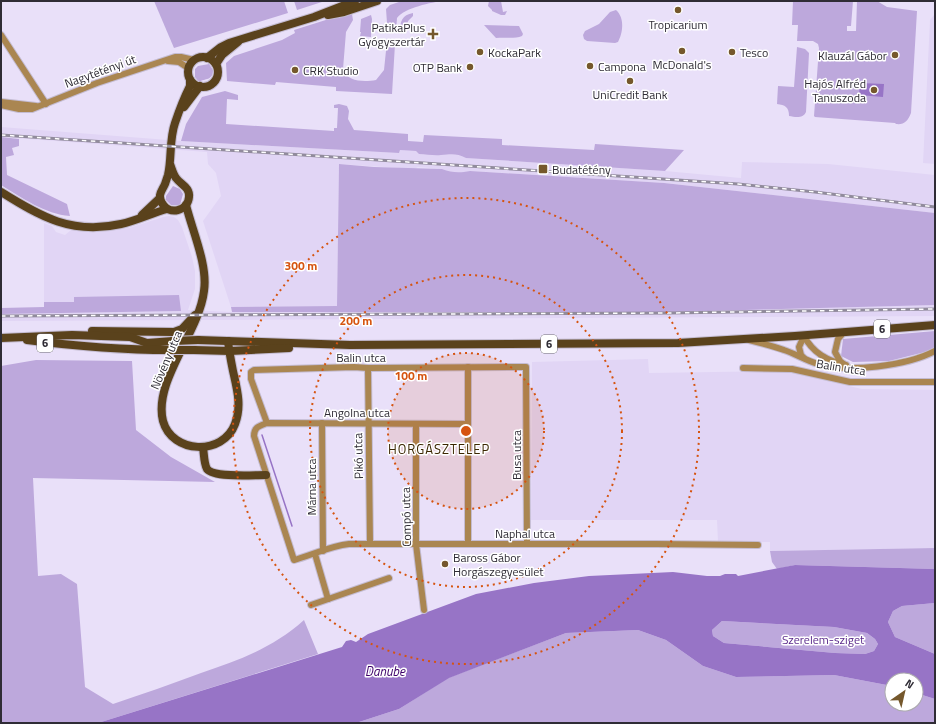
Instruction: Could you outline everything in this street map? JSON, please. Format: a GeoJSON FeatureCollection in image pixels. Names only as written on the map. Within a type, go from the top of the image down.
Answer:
{"type":"FeatureCollection","features":[{"type":"Feature","properties":{"kind":"main road","name":"Nagytétényi út"},"geometry":{"type":"LineString","coordinates":[[194,60],[199,58],[207,58],[221,47],[229,43],[314,17],[355,1]]}},
{"type":"Feature","properties":{"kind":"main road","name":"Nagytétényi út"},"geometry":{"type":"LineString","coordinates":[[314,17],[344,12],[377,1]]}},
{"type":"Feature","properties":{"kind":"main road","name":"Nagytétényi út"},"geometry":{"type":"LineString","coordinates":[[216,64],[222,55],[241,40]]}},
{"type":"Feature","properties":{"kind":"main road"},"geometry":{"type":"LineString","coordinates":[[194,60],[188,68],[190,80],[200,86],[208,86],[216,81],[219,73],[216,64],[207,58]]}},
{"type":"Feature","properties":{"kind":"main road","name":"Növény utca"},"geometry":{"type":"LineString","coordinates":[[160,198],[160,193],[165,185],[170,164],[171,138],[175,122],[190,86],[190,80]]}},
{"type":"Feature","properties":{"kind":"main road","name":"Növény utca"},"geometry":{"type":"LineString","coordinates":[[178,114],[200,86]]}},
{"type":"Feature","properties":{"kind":"main road","name":"Növény utca"},"geometry":{"type":"LineString","coordinates":[[170,164],[173,174],[188,191],[189,199],[186,205],[201,259],[205,280],[200,308],[168,379],[162,397],[161,406],[164,422],[169,433],[182,443],[194,448],[204,447]]}},
{"type":"Feature","properties":{"kind":"main road"},"geometry":{"type":"LineString","coordinates":[[165,185],[174,181],[179,182]]}},
{"type":"Feature","properties":{"kind":"main road"},"geometry":{"type":"LineString","coordinates":[[1,192],[37,214],[47,218],[71,225],[97,227],[122,224],[167,209],[176,211],[186,205]]}},
{"type":"Feature","properties":{"kind":"main road"},"geometry":{"type":"LineString","coordinates":[[138,218],[160,198],[167,209]]}},
{"type":"Feature","properties":{"kind":"main road","name":"Növény utca"},"geometry":{"type":"LineString","coordinates":[[176,211],[185,218],[192,229]]}},
{"type":"Feature","properties":{"kind":"main road"},"geometry":{"type":"LineString","coordinates":[[72,335],[95,330],[174,332],[187,326],[200,308]]}},
{"type":"Feature","properties":{"kind":"main road","name":"6"},"geometry":{"type":"LineString","coordinates":[[2,338],[72,335],[130,337],[147,343],[198,340],[350,345],[678,343],[748,340],[935,325]]}},
{"type":"Feature","properties":{"kind":"main road","name":"6"},"geometry":{"type":"LineString","coordinates":[[2,338],[105,348],[170,350],[230,351],[350,345]]}},
{"type":"Feature","properties":{"kind":"main road"},"geometry":{"type":"LineString","coordinates":[[228,341],[239,401],[237,418],[235,425],[227,436],[213,445],[204,447],[206,465],[211,472],[221,475],[266,475]]}},
{"type":"Feature","properties":{"kind":"street"},"geometry":{"type":"LineString","coordinates":[[1,35],[46,104]]}},
{"type":"Feature","properties":{"kind":"street","name":"Nagytétényi út"},"geometry":{"type":"LineString","coordinates":[[37,106],[46,104],[88,86],[175,57],[194,60]]}},
{"type":"Feature","properties":{"kind":"street","name":"Nagytétényi út"},"geometry":{"type":"LineString","coordinates":[[162,62],[179,62],[188,68]]}},
{"type":"Feature","properties":{"kind":"street"},"geometry":{"type":"LineString","coordinates":[[1,102],[37,106]]}},
{"type":"Feature","properties":{"kind":"street"},"geometry":{"type":"LineString","coordinates":[[1,105],[25,110],[37,106]]}},
{"type":"Feature","properties":{"kind":"street"},"geometry":{"type":"LineString","coordinates":[[844,332],[838,339],[835,352],[840,361],[846,366]]}},
{"type":"Feature","properties":{"kind":"street"},"geometry":{"type":"LineString","coordinates":[[804,336],[799,347],[801,355],[805,359]]}},
{"type":"Feature","properties":{"kind":"street"},"geometry":{"type":"LineString","coordinates":[[804,336],[808,345],[820,356],[846,366],[862,367]]}},
{"type":"Feature","properties":{"kind":"street"},"geometry":{"type":"LineString","coordinates":[[748,340],[785,350],[817,364],[845,369],[901,363],[935,351]]}},
{"type":"Feature","properties":{"kind":"street","name":"Balin utca"},"geometry":{"type":"LineString","coordinates":[[267,423],[251,379],[251,372],[254,370],[354,367],[526,367]]}},
{"type":"Feature","properties":{"kind":"street","name":"Busa utca"},"geometry":{"type":"LineString","coordinates":[[526,367],[527,544]]}},
{"type":"Feature","properties":{"kind":"street","name":"Pikó utca"},"geometry":{"type":"LineString","coordinates":[[368,368],[370,544]]}},
{"type":"Feature","properties":{"kind":"street"},"geometry":{"type":"LineString","coordinates":[[468,368],[468,544]]}},
{"type":"Feature","properties":{"kind":"street","name":"Balin utca"},"geometry":{"type":"LineString","coordinates":[[743,368],[792,369],[850,382],[935,382]]}},
{"type":"Feature","properties":{"kind":"street"},"geometry":{"type":"LineString","coordinates":[[266,475],[254,436],[254,431],[256,428],[267,423]]}},
{"type":"Feature","properties":{"kind":"street","name":"Angolna utca"},"geometry":{"type":"LineString","coordinates":[[267,423],[467,424]]}},
{"type":"Feature","properties":{"kind":"street","name":"Márna utca"},"geometry":{"type":"LineString","coordinates":[[322,423],[322,551]]}},
{"type":"Feature","properties":{"kind":"street","name":"Compó utca"},"geometry":{"type":"LineString","coordinates":[[416,424],[416,544],[424,610]]}},
{"type":"Feature","properties":{"kind":"street","name":"Naphal utca"},"geometry":{"type":"LineString","coordinates":[[266,475],[294,560],[336,546],[370,544],[758,545]]}},
{"type":"Feature","properties":{"kind":"street"},"geometry":{"type":"LineString","coordinates":[[315,554],[328,600]]}},
{"type":"Feature","properties":{"kind":"street"},"geometry":{"type":"LineString","coordinates":[[311,605],[389,578]]}},
{"type":"Feature","properties":{"kind":"shaded area"},"geometry":{"type":"Polygon","coordinates":[[[935,14],[935,164],[923,163],[930,20],[935,14]]]}},
{"type":"Feature","properties":{"kind":"shaded area"},"geometry":{"type":"Polygon","coordinates":[[[1,127],[181,141],[399,153],[400,150],[416,151],[419,154],[441,155],[447,153],[459,154],[466,158],[665,171],[741,178],[742,162],[828,164],[935,175],[935,213],[664,183],[470,171],[461,173],[449,172],[442,169],[418,167],[414,169],[339,164],[337,306],[231,307],[203,221],[221,196],[216,173],[208,164],[207,152],[1,137],[1,127]]]}},
{"type":"Feature","properties":{"kind":"shaded area"},"geometry":{"type":"Polygon","coordinates":[[[169,216],[178,220],[182,227],[195,271],[195,289],[188,310],[232,312],[669,312],[935,305],[935,316],[1,321],[1,314],[181,311],[74,297],[74,302],[44,302],[44,223],[52,226],[56,232],[65,235],[71,230],[93,231],[129,228],[169,216]]]}},
{"type":"Feature","properties":{"kind":"shaded area"},"geometry":{"type":"Polygon","coordinates":[[[648,359],[649,373],[784,371],[862,389],[935,390],[935,548],[770,551],[770,542],[718,542],[717,520],[531,520],[532,362],[648,359]]]}},
{"type":"Feature","properties":{"kind":"green space"},"geometry":{"type":"Polygon","coordinates":[[[154,1],[284,1],[288,13],[174,48],[154,1]]]}},
{"type":"Feature","properties":{"kind":"green space"},"geometry":{"type":"Polygon","coordinates":[[[294,1],[325,1],[297,10],[294,1]]]}},
{"type":"Feature","properties":{"kind":"green space"},"geometry":{"type":"Polygon","coordinates":[[[402,1],[444,1],[426,4],[406,11],[397,18],[396,32],[388,31],[386,27],[388,27],[388,24],[386,9],[390,5],[402,1]]]}},
{"type":"Feature","properties":{"kind":"green space"},"geometry":{"type":"Polygon","coordinates":[[[489,1],[501,1],[503,12],[507,11],[505,15],[492,11],[488,6],[489,1]]]}},
{"type":"Feature","properties":{"kind":"green space"},"geometry":{"type":"Polygon","coordinates":[[[793,1],[853,1],[851,26],[847,26],[847,31],[856,31],[857,1],[877,1],[887,7],[917,11],[911,113],[905,122],[896,124],[814,116],[819,48],[818,44],[813,41],[797,41],[798,25],[792,25],[793,1]]]}},
{"type":"Feature","properties":{"kind":"green space"},"geometry":{"type":"Polygon","coordinates":[[[616,10],[622,21],[621,34],[618,42],[587,41],[584,39],[583,35],[585,31],[599,24],[610,12],[616,10]]]}},
{"type":"Feature","properties":{"kind":"green space"},"geometry":{"type":"Polygon","coordinates":[[[348,13],[349,15],[352,14],[353,20],[346,32],[343,69],[345,73],[352,79],[356,80],[376,80],[384,70],[387,41],[388,39],[393,39],[395,44],[392,94],[336,91],[336,87],[276,82],[275,85],[227,81],[226,63],[234,56],[282,40],[295,33],[294,30],[348,13]]]}},
{"type":"Feature","properties":{"kind":"green space"},"geometry":{"type":"Polygon","coordinates":[[[413,13],[413,16],[408,21],[406,31],[400,32],[402,19],[406,15],[413,13]]]}},
{"type":"Feature","properties":{"kind":"green space"},"geometry":{"type":"Polygon","coordinates":[[[371,15],[371,37],[360,36],[361,19],[371,15]]]}},
{"type":"Feature","properties":{"kind":"green space"},"geometry":{"type":"Polygon","coordinates":[[[484,25],[519,26],[523,34],[522,36],[516,37],[496,38],[484,25]]]}},
{"type":"Feature","properties":{"kind":"green space"},"geometry":{"type":"Polygon","coordinates":[[[797,47],[805,49],[809,53],[806,112],[801,117],[789,116],[786,107],[777,104],[778,86],[794,87],[797,47]]]}},
{"type":"Feature","properties":{"kind":"green space"},"geometry":{"type":"Polygon","coordinates":[[[209,64],[213,70],[212,76],[199,82],[195,77],[195,69],[198,66],[209,64]]]}},
{"type":"Feature","properties":{"kind":"green space"},"geometry":{"type":"Polygon","coordinates":[[[225,91],[238,95],[238,100],[227,99],[226,124],[334,131],[334,128],[337,128],[338,108],[334,108],[334,105],[339,104],[347,106],[349,111],[348,119],[354,130],[408,134],[408,141],[423,142],[424,135],[502,139],[502,145],[594,150],[595,144],[684,150],[665,171],[466,158],[451,154],[419,154],[416,151],[400,150],[399,153],[181,141],[186,124],[202,97],[225,91]]]}},
{"type":"Feature","properties":{"kind":"green space"},"geometry":{"type":"Polygon","coordinates":[[[1,137],[19,139],[19,146],[12,148],[14,155],[6,157],[7,175],[67,204],[70,216],[61,215],[43,209],[1,185],[1,137]]]}},
{"type":"Feature","properties":{"kind":"green space"},"geometry":{"type":"Polygon","coordinates":[[[339,164],[664,183],[935,213],[935,305],[669,312],[232,312],[231,307],[337,306],[339,164]]]}},
{"type":"Feature","properties":{"kind":"green space"},"geometry":{"type":"Polygon","coordinates":[[[173,186],[180,189],[183,194],[180,205],[171,205],[166,200],[166,196],[173,186]]]}},
{"type":"Feature","properties":{"kind":"green space"},"geometry":{"type":"Polygon","coordinates":[[[179,295],[181,311],[1,314],[1,308],[44,307],[44,302],[74,302],[74,297],[179,295]]]}},
{"type":"Feature","properties":{"kind":"green space"},"geometry":{"type":"Polygon","coordinates":[[[935,331],[935,347],[929,351],[889,361],[853,362],[841,356],[843,339],[935,331]]]}},
{"type":"Feature","properties":{"kind":"green space"},"geometry":{"type":"Polygon","coordinates":[[[36,360],[132,361],[136,430],[171,457],[215,482],[33,478],[38,576],[61,574],[77,584],[85,687],[113,704],[242,658],[268,646],[304,620],[318,654],[98,723],[1,723],[1,366],[36,360]]]}},
{"type":"Feature","properties":{"kind":"green space"},"geometry":{"type":"Polygon","coordinates":[[[935,548],[935,569],[795,565],[777,569],[772,562],[770,551],[935,548]]]}},
{"type":"Feature","properties":{"kind":"green space"},"geometry":{"type":"Polygon","coordinates":[[[935,603],[935,654],[895,637],[888,622],[893,611],[902,606],[935,603]]]}},
{"type":"Feature","properties":{"kind":"green space","name":"Szerelem-sziget"},"geometry":{"type":"Polygon","coordinates":[[[722,621],[834,627],[867,633],[875,639],[878,644],[874,651],[865,654],[835,653],[724,643],[713,636],[712,630],[722,621]]]}},
{"type":"Feature","properties":{"kind":"green space"},"geometry":{"type":"Polygon","coordinates":[[[638,630],[666,640],[703,666],[736,677],[834,675],[884,684],[884,712],[924,712],[924,696],[935,699],[935,723],[356,723],[399,709],[448,678],[566,633],[638,630]]]}},
{"type":"Feature","properties":{"kind":"water"},"geometry":{"type":"Polygon","coordinates":[[[860,83],[884,84],[883,97],[859,95],[860,83]]]}},
{"type":"Feature","properties":{"kind":"water","name":"Danube"},"geometry":{"type":"Polygon","coordinates":[[[795,565],[935,569],[935,603],[902,606],[893,611],[888,622],[895,637],[935,654],[935,699],[924,696],[924,672],[884,672],[884,684],[834,675],[736,677],[703,666],[666,640],[638,630],[566,633],[449,678],[399,709],[356,723],[98,723],[342,647],[346,641],[351,640],[356,642],[368,634],[476,594],[534,583],[589,576],[673,572],[707,576],[736,574],[738,576],[795,565]],[[722,621],[712,630],[713,636],[724,643],[835,653],[865,654],[874,651],[878,644],[875,639],[867,633],[834,627],[722,621]]]}},
{"type":"Feature","properties":{"kind":"waterway"},"geometry":{"type":"LineString","coordinates":[[262,435],[292,526]]}},
{"type":"Feature","properties":{"kind":"railway"},"geometry":{"type":"LineString","coordinates":[[1,135],[738,184],[935,207]]}},
{"type":"Feature","properties":{"kind":"railway"},"geometry":{"type":"LineString","coordinates":[[1,316],[669,313],[935,309]]}},
{"type":"Feature","properties":{"kind":"place","name":"Tropicarium"},"geometry":{"type":"Point","coordinates":[678,10]}},
{"type":"Feature","properties":{"kind":"place","name":"PatikaPlus Gyógyszertár"},"geometry":{"type":"Point","coordinates":[433,34]}},
{"type":"Feature","properties":{"kind":"place","name":"McDonald's"},"geometry":{"type":"Point","coordinates":[682,51]}},
{"type":"Feature","properties":{"kind":"place","name":"KockaPark"},"geometry":{"type":"Point","coordinates":[480,52]}},
{"type":"Feature","properties":{"kind":"place","name":"Tesco"},"geometry":{"type":"Point","coordinates":[732,52]}},
{"type":"Feature","properties":{"kind":"place","name":"Klauzál Gábor"},"geometry":{"type":"Point","coordinates":[895,55]}},
{"type":"Feature","properties":{"kind":"place","name":"Campona"},"geometry":{"type":"Point","coordinates":[590,66]}},
{"type":"Feature","properties":{"kind":"place","name":"OTP Bank"},"geometry":{"type":"Point","coordinates":[470,67]}},
{"type":"Feature","properties":{"kind":"place","name":"CRK Studio"},"geometry":{"type":"Point","coordinates":[295,70]}},
{"type":"Feature","properties":{"kind":"place","name":"UniCredit Bank"},"geometry":{"type":"Point","coordinates":[630,81]}},
{"type":"Feature","properties":{"kind":"place","name":"Hajós Alfréd Tanuszoda"},"geometry":{"type":"Point","coordinates":[874,90]}},
{"type":"Feature","properties":{"kind":"place","name":"Budatétény"},"geometry":{"type":"Point","coordinates":[543,169]}},
{"type":"Feature","properties":{"kind":"place","name":"Baross Gábor Horgászegyesület"},"geometry":{"type":"Point","coordinates":[445,564]}},
{"type":"Feature","properties":{"kind":"district","name":"HORGÁSZTELEP"},"geometry":{"type":"Point","coordinates":[439,449]}}]}
